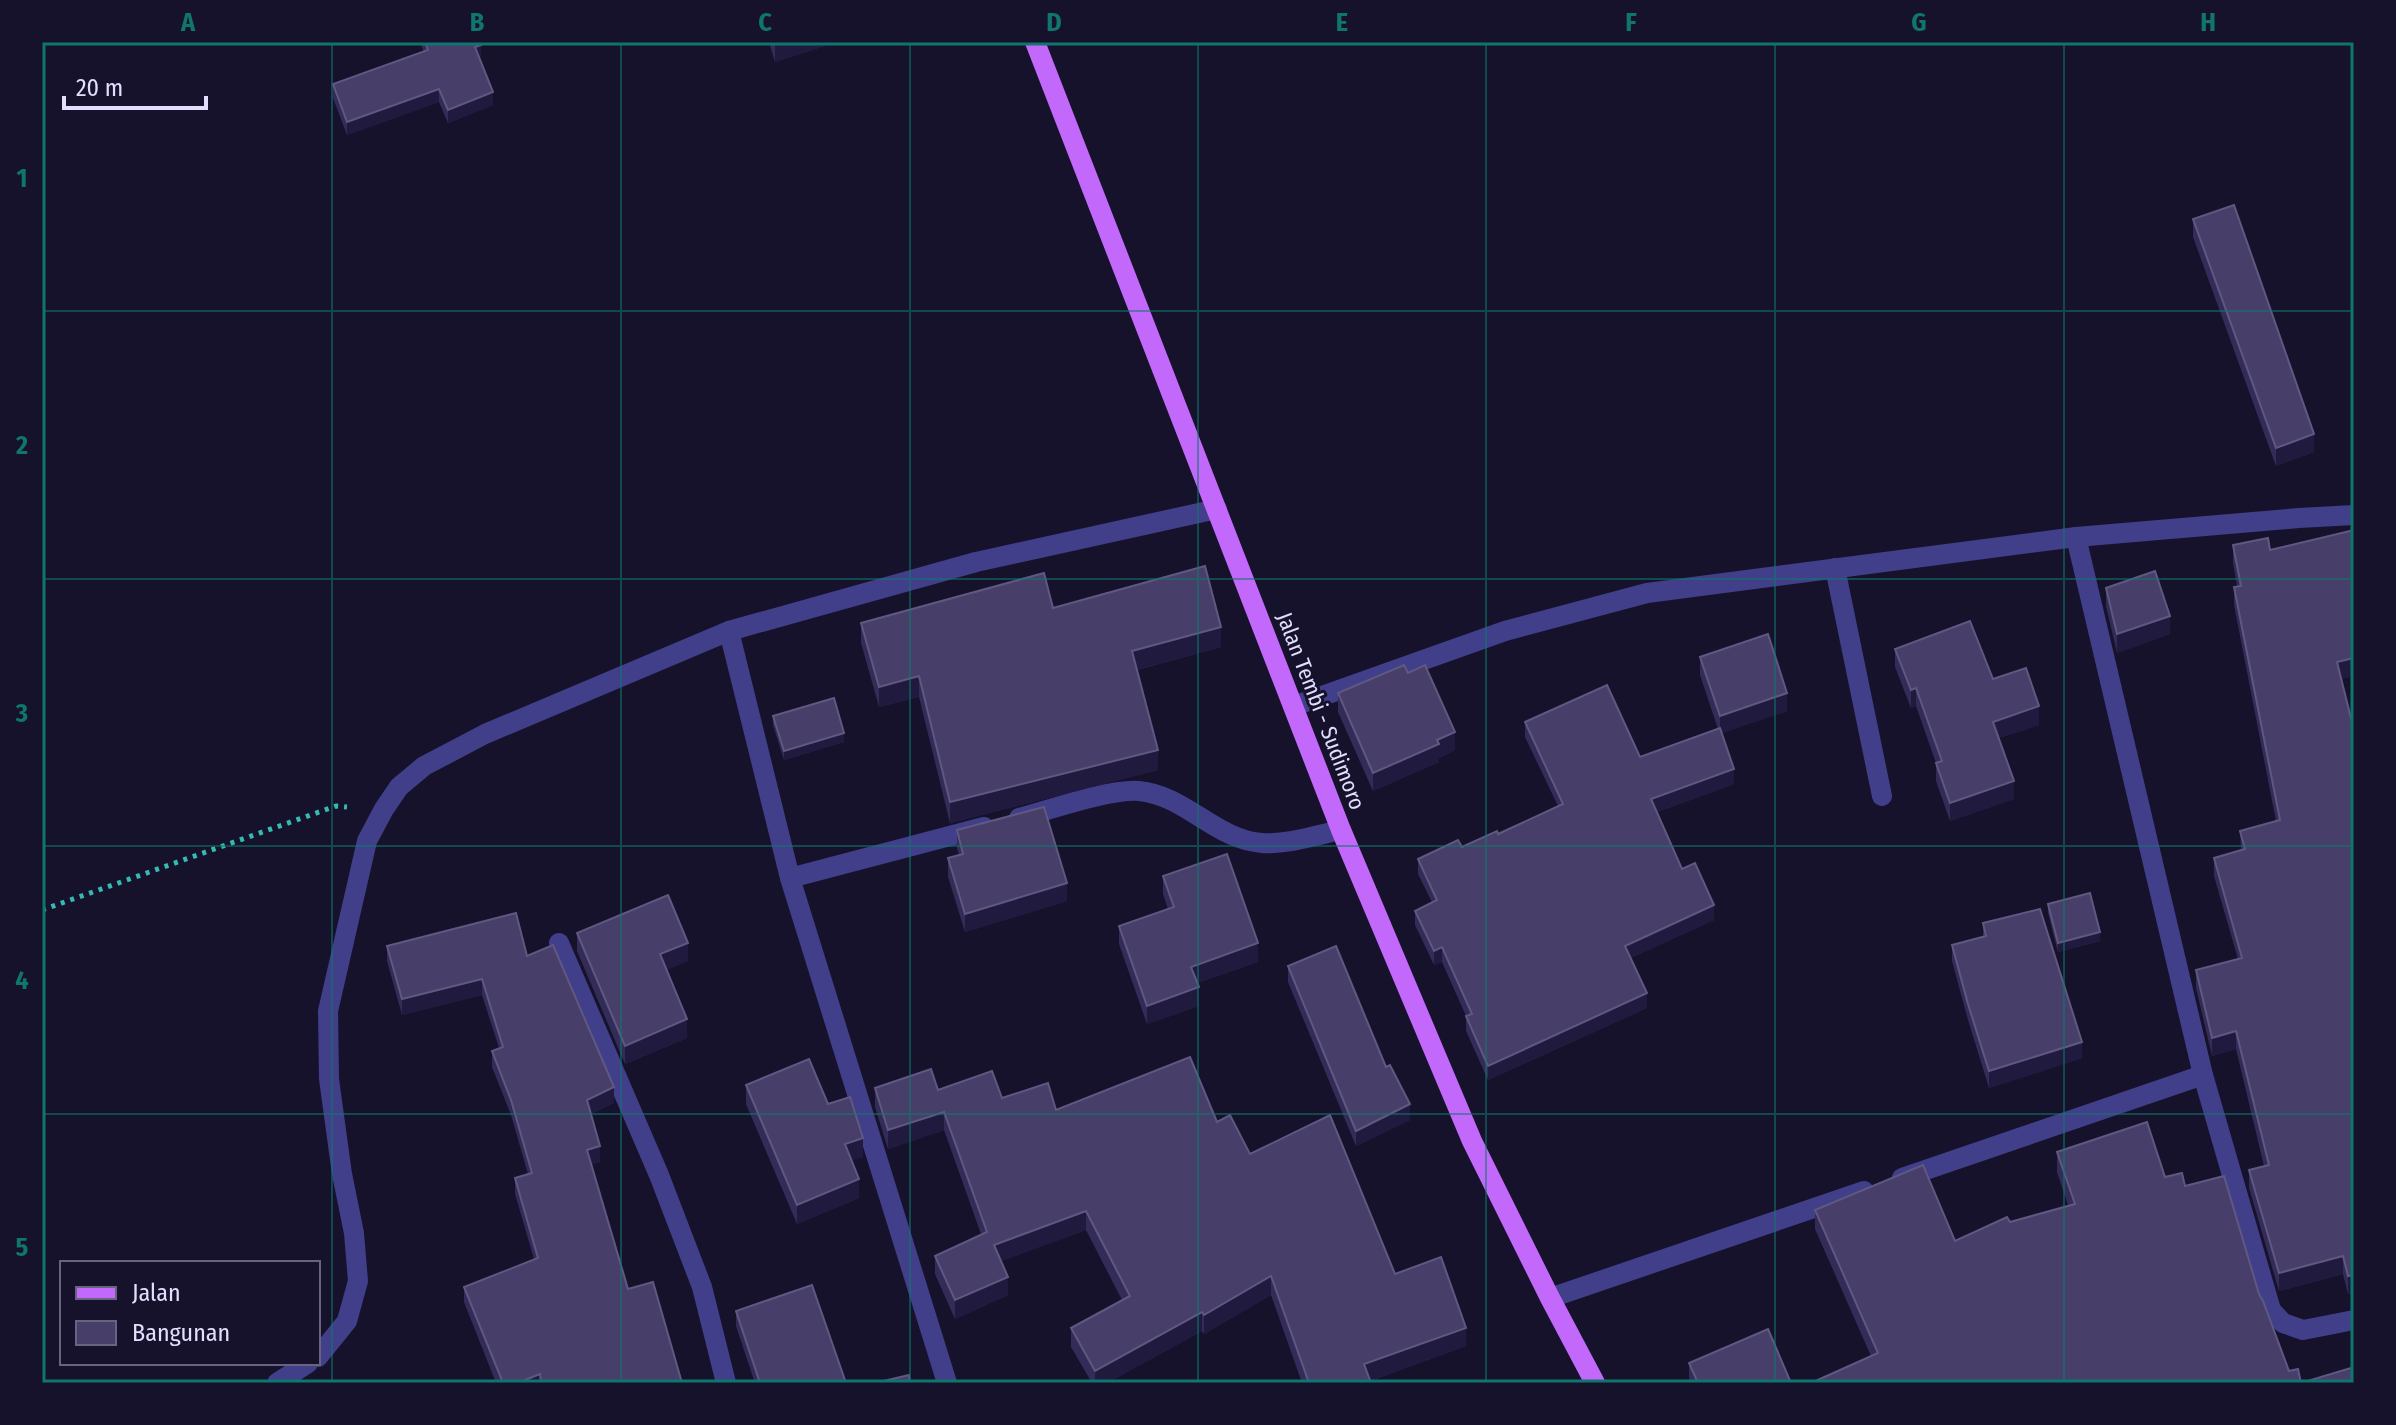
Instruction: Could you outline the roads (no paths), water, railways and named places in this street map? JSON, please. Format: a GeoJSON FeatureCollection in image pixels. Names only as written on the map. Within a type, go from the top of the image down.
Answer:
{"type":"FeatureCollection","features":[{"type":"Feature","properties":{"kind":"main road","name":"Jalan Tembi - Sudimoro"},"geometry":{"type":"LineString","coordinates":[[1035,42],[1341,830],[1472,1141],[1595,1383]]}},
{"type":"Feature","properties":{"kind":"street"},"geometry":{"type":"LineString","coordinates":[[320,1355],[347,1321],[358,1281],[354,1233],[329,1079],[328,1011],[367,841],[399,787],[424,766],[485,734],[729,631],[976,562],[1217,509]]}},
{"type":"Feature","properties":{"kind":"street"},"geometry":{"type":"LineString","coordinates":[[1294,706],[1505,631],[1647,593],[2076,537],[2354,515]]}},
{"type":"Feature","properties":{"kind":"street"},"geometry":{"type":"LineString","coordinates":[[2076,537],[2203,1075],[2271,1310],[2283,1323],[2303,1330],[2354,1320]]}},
{"type":"Feature","properties":{"kind":"street"},"geometry":{"type":"LineString","coordinates":[[1835,568],[1882,796]]}},
{"type":"Feature","properties":{"kind":"street"},"geometry":{"type":"LineString","coordinates":[[729,631],[790,878],[947,1383]]}},
{"type":"Feature","properties":{"kind":"street"},"geometry":{"type":"LineString","coordinates":[[790,878],[1112,794],[1137,791],[1175,803],[1221,831],[1247,841],[1281,842],[1341,830]]}},
{"type":"Feature","properties":{"kind":"street"},"geometry":{"type":"LineString","coordinates":[[559,943],[659,1175],[702,1287],[726,1383]]}},
{"type":"Feature","properties":{"kind":"street"},"geometry":{"type":"LineString","coordinates":[[1550,1298],[2203,1075]]}},
{"type":"Feature","properties":{"kind":"street"},"geometry":{"type":"LineString","coordinates":[[277,1383],[305,1365]]}}]}
